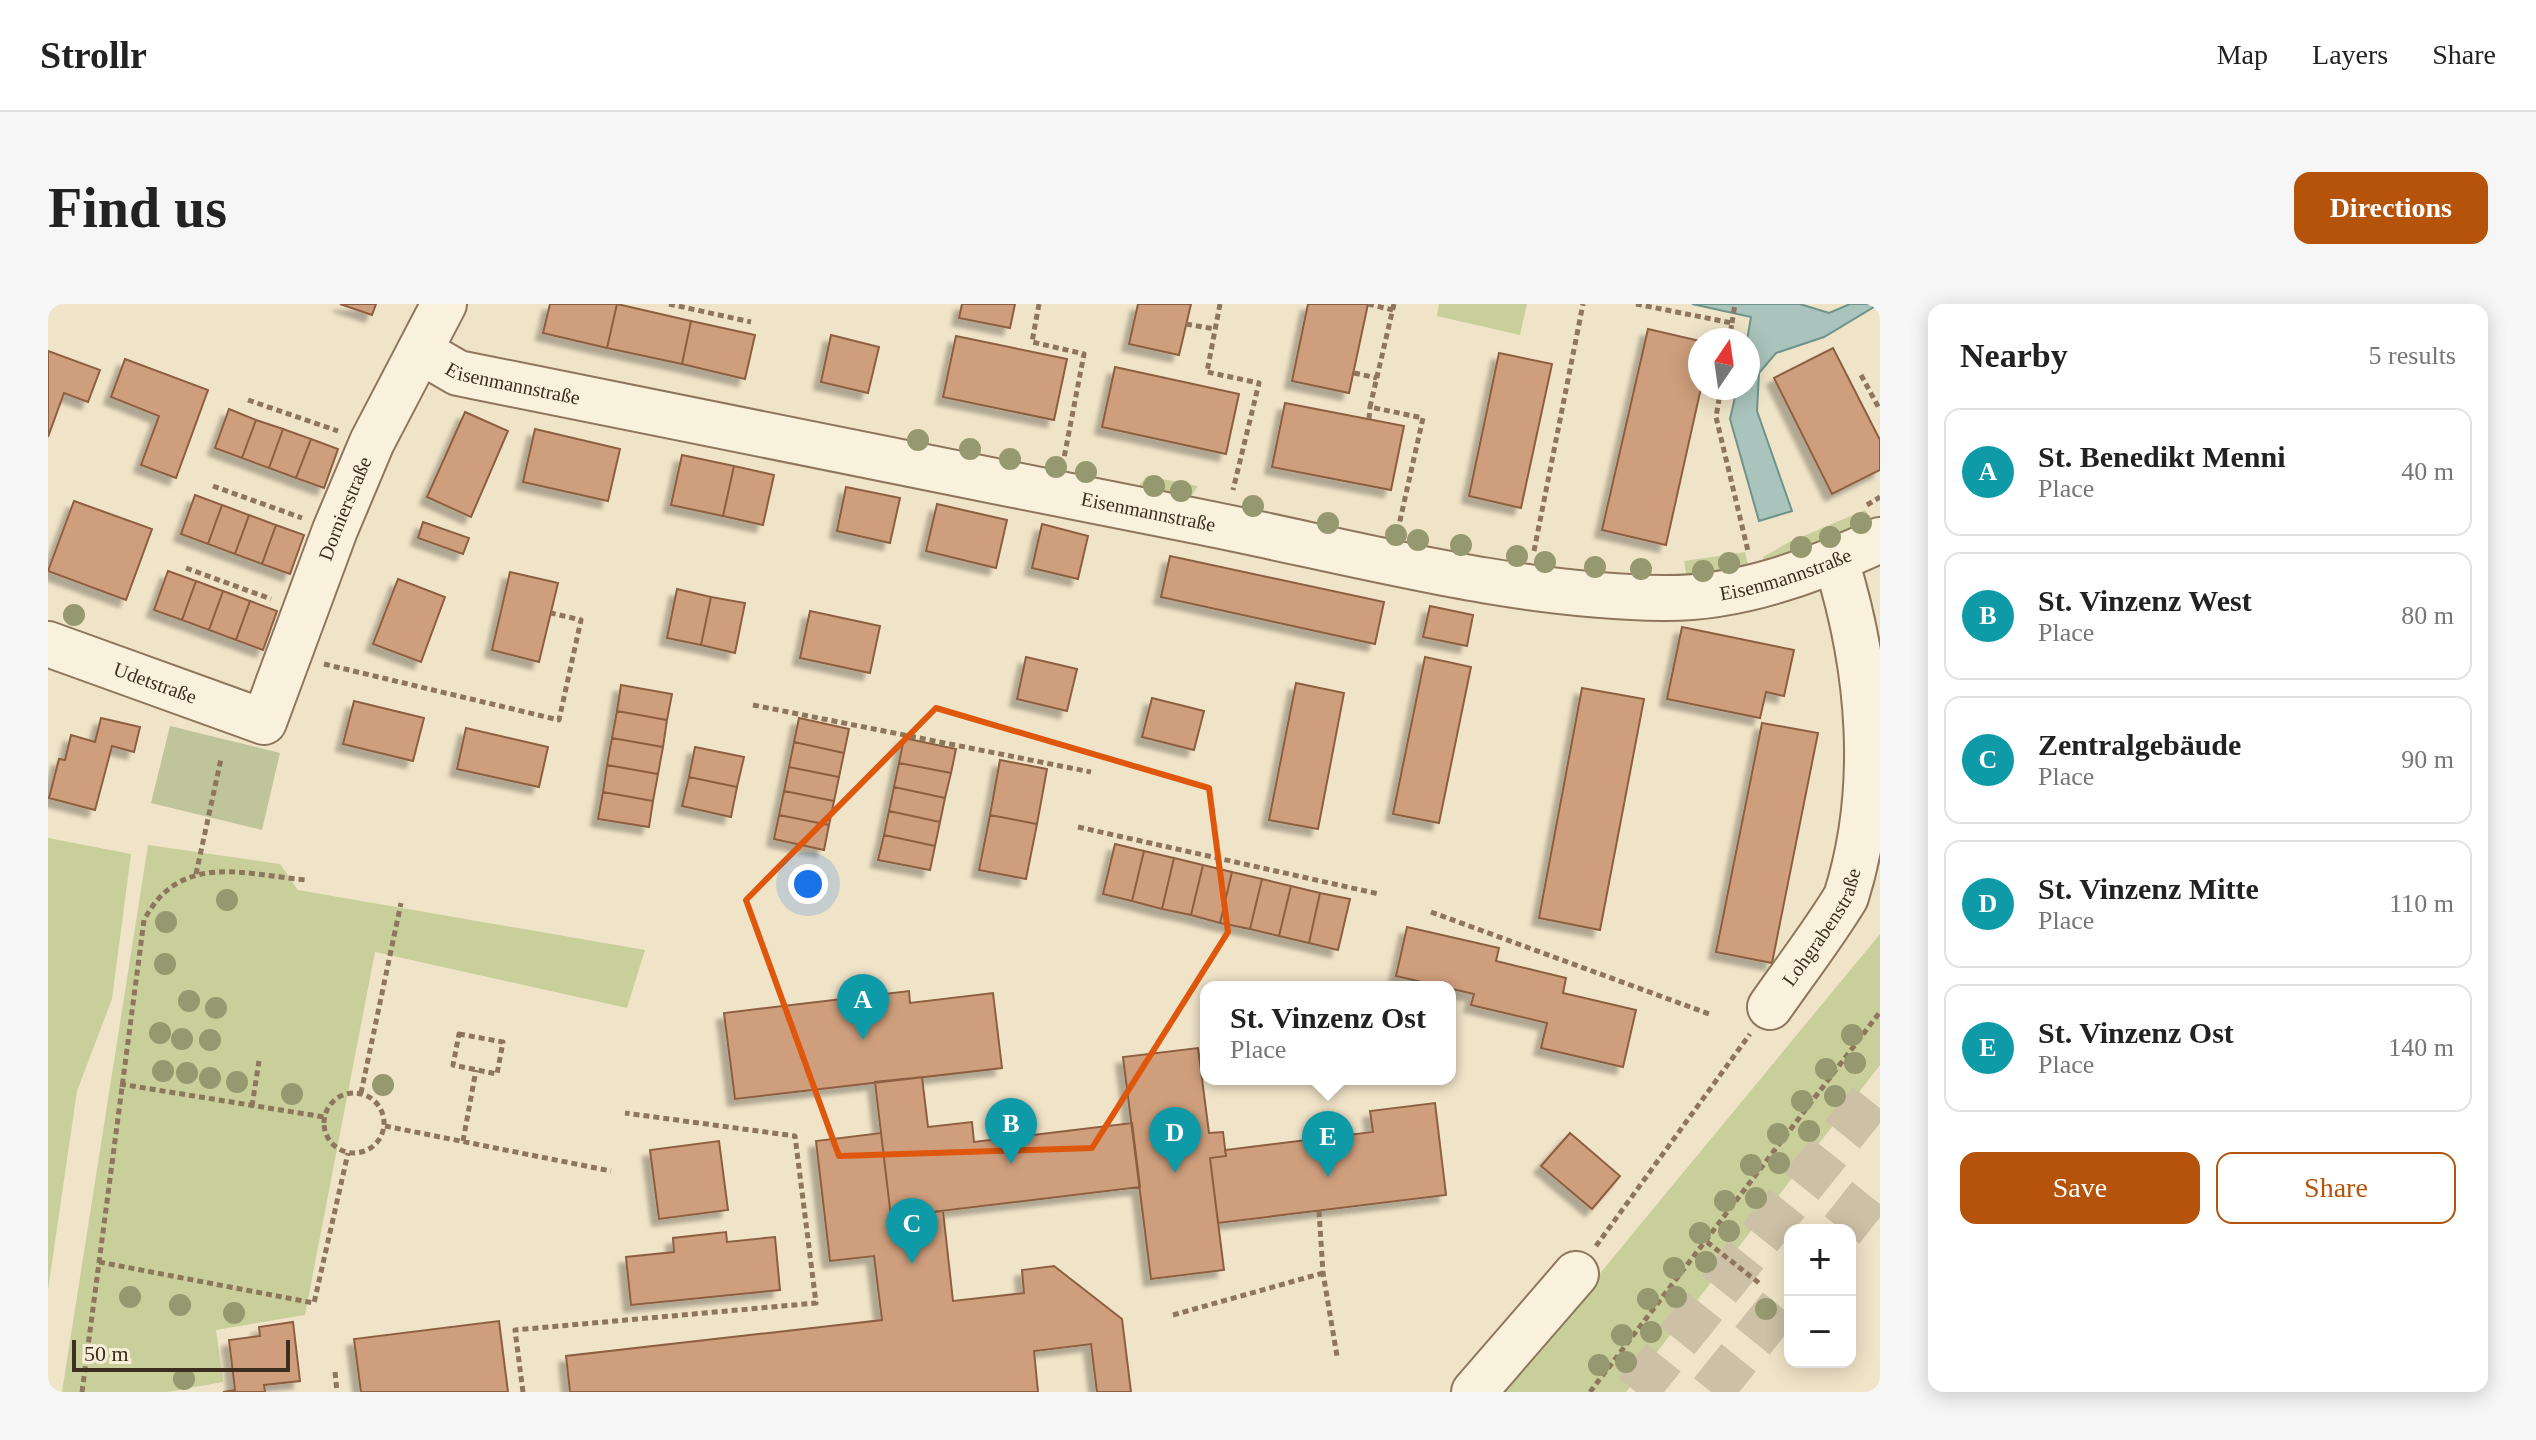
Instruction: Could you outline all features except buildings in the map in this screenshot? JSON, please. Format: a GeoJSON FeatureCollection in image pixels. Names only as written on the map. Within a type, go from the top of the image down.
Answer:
{"type":"FeatureCollection","features":[{"type":"Feature","properties":{"kind":"street","name":"Dornierstraße"},"geometry":{"type":"LineString","coordinates":[[264,722],[335,530],[372,442],[444,304]]}},
{"type":"Feature","properties":{"kind":"street","name":"Eisenmannstraße"},"geometry":{"type":"LineString","coordinates":[[420,351],[458,373],[807,446],[1499,581],[1666,598],[1750,558],[1836,561],[1872,523]]}},
{"type":"Feature","properties":{"kind":"street","name":"Lohgrabenstraße"},"geometry":{"type":"LineString","coordinates":[[1770,1007],[1846,896],[1869,839],[1877,801],[1877,713],[1867,659],[1836,561]]}},
{"type":"Feature","properties":{"kind":"street","name":"Udetstraße"},"geometry":{"type":"LineString","coordinates":[[48,644],[264,722]]}},
{"type":"Feature","properties":{"kind":"street"},"geometry":{"type":"LineString","coordinates":[[1474,1392],[1576,1274]]}},
{"type":"Feature","properties":{"kind":"path"},"geometry":{"type":"LineString","coordinates":[[669,304],[751,322]]}},
{"type":"Feature","properties":{"kind":"path"},"geometry":{"type":"LineString","coordinates":[[1039,304],[1032,342],[1084,354],[1064,459]]}},
{"type":"Feature","properties":{"kind":"path"},"geometry":{"type":"LineString","coordinates":[[1220,304],[1207,372],[1259,383],[1233,490]]}},
{"type":"Feature","properties":{"kind":"path"},"geometry":{"type":"LineString","coordinates":[[1368,304],[1393,307],[1369,419]]}},
{"type":"Feature","properties":{"kind":"path"},"geometry":{"type":"LineString","coordinates":[[1534,551],[1583,304]]}},
{"type":"Feature","properties":{"kind":"path"},"geometry":{"type":"LineString","coordinates":[[1636,304],[1732,323]]}},
{"type":"Feature","properties":{"kind":"path"},"geometry":{"type":"LineString","coordinates":[[1731,328],[1735,304]]}},
{"type":"Feature","properties":{"kind":"path"},"geometry":{"type":"LineString","coordinates":[[1186,324],[1215,329]]}},
{"type":"Feature","properties":{"kind":"path"},"geometry":{"type":"LineString","coordinates":[[1354,373],[1377,378]]}},
{"type":"Feature","properties":{"kind":"path"},"geometry":{"type":"LineString","coordinates":[[1861,375],[1880,410]]}},
{"type":"Feature","properties":{"kind":"path"},"geometry":{"type":"LineString","coordinates":[[248,400],[372,442]]}},
{"type":"Feature","properties":{"kind":"path"},"geometry":{"type":"LineString","coordinates":[[1719,400],[1716,417],[1750,558]]}},
{"type":"Feature","properties":{"kind":"path"},"geometry":{"type":"LineString","coordinates":[[1370,407],[1423,418],[1399,525]]}},
{"type":"Feature","properties":{"kind":"path"},"geometry":{"type":"LineString","coordinates":[[1049,455],[1080,462]]}},
{"type":"Feature","properties":{"kind":"path"},"geometry":{"type":"LineString","coordinates":[[213,486],[335,530]]}},
{"type":"Feature","properties":{"kind":"path"},"geometry":{"type":"LineString","coordinates":[[1218,487],[1248,493]]}},
{"type":"Feature","properties":{"kind":"path"},"geometry":{"type":"LineString","coordinates":[[1872,523],[1880,497]]}},
{"type":"Feature","properties":{"kind":"path"},"geometry":{"type":"LineString","coordinates":[[1384,522],[1414,528]]}},
{"type":"Feature","properties":{"kind":"path"},"geometry":{"type":"LineString","coordinates":[[1519,548],[1547,553]]}},
{"type":"Feature","properties":{"kind":"path"},"geometry":{"type":"LineString","coordinates":[[186,568],[304,612]]}},
{"type":"Feature","properties":{"kind":"path"},"geometry":{"type":"LineString","coordinates":[[288,656],[559,720],[581,620],[551,613]]}},
{"type":"Feature","properties":{"kind":"path"},"geometry":{"type":"LineString","coordinates":[[753,705],[1091,772]]}},
{"type":"Feature","properties":{"kind":"path"},"geometry":{"type":"LineString","coordinates":[[196,874],[221,759]]}},
{"type":"Feature","properties":{"kind":"path"},"geometry":{"type":"LineString","coordinates":[[1078,827],[1379,894]]}},
{"type":"Feature","properties":{"kind":"path"},"geometry":{"type":"LineString","coordinates":[[82,1392],[120,1084],[144,920],[155,899],[175,881],[196,874],[306,880]]}},
{"type":"Feature","properties":{"kind":"path"},"geometry":{"type":"LineString","coordinates":[[361,1093],[401,903]]}},
{"type":"Feature","properties":{"kind":"path"},"geometry":{"type":"LineString","coordinates":[[1431,912],[1712,1015]]}},
{"type":"Feature","properties":{"kind":"path"},"geometry":{"type":"LineString","coordinates":[[1576,1274],[1770,1007]]}},
{"type":"Feature","properties":{"kind":"path"},"geometry":{"type":"LineString","coordinates":[[1590,1392],[1880,1012]]}},
{"type":"Feature","properties":{"kind":"path"},"geometry":{"type":"LineString","coordinates":[[459,1034],[503,1042],[497,1074],[476,1070],[453,1065],[459,1034]]}},
{"type":"Feature","properties":{"kind":"path"},"geometry":{"type":"LineString","coordinates":[[252,1106],[259,1061]]}},
{"type":"Feature","properties":{"kind":"path"},"geometry":{"type":"LineString","coordinates":[[463,1141],[476,1070]]}},
{"type":"Feature","properties":{"kind":"path"},"geometry":{"type":"LineString","coordinates":[[120,1084],[324,1117]]}},
{"type":"Feature","properties":{"kind":"path"},"geometry":{"type":"LineString","coordinates":[[361,1093],[374,1100],[383,1111],[385,1126],[373,1148],[348,1153],[334,1146],[325,1133],[324,1117],[338,1099],[361,1093]]}},
{"type":"Feature","properties":{"kind":"path"},"geometry":{"type":"LineString","coordinates":[[523,1392],[515,1330],[816,1303],[795,1136],[625,1113]]}},
{"type":"Feature","properties":{"kind":"path"},"geometry":{"type":"LineString","coordinates":[[385,1126],[611,1171]]}},
{"type":"Feature","properties":{"kind":"path"},"geometry":{"type":"LineString","coordinates":[[99,1262],[314,1303],[348,1153]]}},
{"type":"Feature","properties":{"kind":"path"},"geometry":{"type":"LineString","coordinates":[[1319,1211],[1323,1273],[1337,1356]]}},
{"type":"Feature","properties":{"kind":"path"},"geometry":{"type":"LineString","coordinates":[[1707,1242],[1759,1283]]}},
{"type":"Feature","properties":{"kind":"path"},"geometry":{"type":"LineString","coordinates":[[1173,1315],[1323,1273]]}},
{"type":"Feature","properties":{"kind":"path"},"geometry":{"type":"LineString","coordinates":[[335,1372],[337,1392]]}},
{"type":"Feature","properties":{"kind":"highlighted area"},"geometry":{"type":"Polygon","coordinates":[[[936,708],[1209,788],[1228,932],[1092,1148],[839,1156],[746,900],[936,708]]]}},
{"type":"Feature","properties":{"kind":"green space"},"geometry":{"type":"Polygon","coordinates":[[[1439,304],[1527,304],[1520,335],[1437,316],[1439,304]]]}},
{"type":"Feature","properties":{"kind":"green space"},"geometry":{"type":"Polygon","coordinates":[[[1147,476],[1198,486],[1187,503],[1134,492],[1147,476]]]}},
{"type":"Feature","properties":{"kind":"green space"},"geometry":{"type":"Polygon","coordinates":[[[1865,510],[1875,526],[1766,568],[1763,557],[1789,542],[1865,510]]]}},
{"type":"Feature","properties":{"kind":"green space"},"geometry":{"type":"Polygon","coordinates":[[[1745,552],[1749,570],[1687,579],[1684,561],[1745,552]]]}},
{"type":"Feature","properties":{"kind":"green space"},"geometry":{"type":"Polygon","coordinates":[[[170,726],[280,753],[262,830],[151,803],[170,726]]]}},
{"type":"Feature","properties":{"kind":"green space"},"geometry":{"type":"Polygon","coordinates":[[[48,838],[131,854],[112,999],[77,1091],[48,1290],[48,838]]]}},
{"type":"Feature","properties":{"kind":"green space"},"geometry":{"type":"Polygon","coordinates":[[[148,845],[280,864],[298,890],[645,950],[627,1008],[375,952],[305,1315],[216,1330],[223,1382],[167,1392],[62,1392],[148,845]]]}},
{"type":"Feature","properties":{"kind":"green space"},"geometry":{"type":"Polygon","coordinates":[[[1880,934],[1880,1065],[1626,1392],[1502,1392],[1880,934]]]}},
{"type":"Feature","properties":{"kind":"water"},"geometry":{"type":"Polygon","coordinates":[[[1692,304],[1800,304],[1829,313],[1850,304],[1879,304],[1824,337],[1776,353],[1760,372],[1760,328],[1749,328],[1751,317],[1692,304]]]}},
{"type":"Feature","properties":{"kind":"water"},"geometry":{"type":"Polygon","coordinates":[[[1734,400],[1758,400],[1757,411],[1792,511],[1759,521],[1730,419],[1734,400]]]}},
{"type":"Feature","properties":{"kind":"tunnel"},"geometry":{"type":"LineString","coordinates":[[1636,1392],[1880,1088]]}},
{"type":"Feature","properties":{"kind":"tunnel"},"geometry":{"type":"LineString","coordinates":[[1847,1224],[1880,1182]]}},
{"type":"Feature","properties":{"kind":"tunnel"},"geometry":{"type":"LineString","coordinates":[[1711,1392],[1788,1296]]}},
{"type":"Feature","properties":{"kind":"place","name":"St. Benedikt Menni"},"geometry":{"type":"Point","coordinates":[863,1040]}},
{"type":"Feature","properties":{"kind":"place","name":"St. Vinzenz West"},"geometry":{"type":"Point","coordinates":[1011,1164]}},
{"type":"Feature","properties":{"kind":"place","name":"St. Vinzenz Mitte"},"geometry":{"type":"Point","coordinates":[1175,1173]}},
{"type":"Feature","properties":{"kind":"place","name":"St. Vinzenz Ost"},"geometry":{"type":"Point","coordinates":[1328,1177]}},
{"type":"Feature","properties":{"kind":"place","name":"Zentralgebäude"},"geometry":{"type":"Point","coordinates":[912,1264]}}]}
